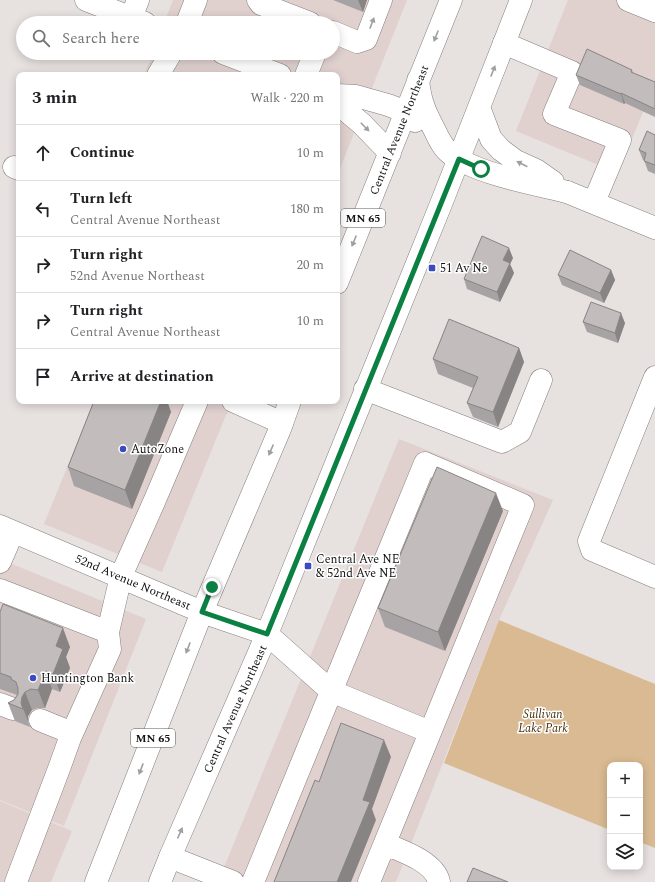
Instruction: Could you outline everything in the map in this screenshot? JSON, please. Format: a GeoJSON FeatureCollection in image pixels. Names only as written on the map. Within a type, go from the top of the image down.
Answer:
{"type":"FeatureCollection","features":[{"type":"Feature","properties":{"kind":"main road"},"geometry":{"type":"LineString","coordinates":[[86,0],[138,14]]}},
{"type":"Feature","properties":{"kind":"main road"},"geometry":{"type":"LineString","coordinates":[[190,16],[196,0]]}},
{"type":"Feature","properties":{"kind":"main road"},"geometry":{"type":"LineString","coordinates":[[258,0],[261,4],[292,16]]}},
{"type":"Feature","properties":{"kind":"main road"},"geometry":{"type":"LineString","coordinates":[[340,35],[357,42],[366,39],[381,0]]}},
{"type":"Feature","properties":{"kind":"main road","name":"Central Avenue Northeast"},"geometry":{"type":"LineString","coordinates":[[340,276],[451,0]]}},
{"type":"Feature","properties":{"kind":"main road","name":"Central Avenue Northeast"},"geometry":{"type":"LineString","coordinates":[[160,882],[267,634],[441,204],[521,0]]}},
{"type":"Feature","properties":{"kind":"main road"},"geometry":{"type":"LineString","coordinates":[[628,0],[655,11]]}},
{"type":"Feature","properties":{"kind":"main road"},"geometry":{"type":"LineString","coordinates":[[504,44],[572,72],[554,114],[620,140],[594,202]]}},
{"type":"Feature","properties":{"kind":"main road"},"geometry":{"type":"LineString","coordinates":[[160,72],[167,60]]}},
{"type":"Feature","properties":{"kind":"main road"},"geometry":{"type":"LineString","coordinates":[[241,60],[272,72]]}},
{"type":"Feature","properties":{"kind":"main road"},"geometry":{"type":"LineString","coordinates":[[307,72],[312,60]]}},
{"type":"Feature","properties":{"kind":"main road"},"geometry":{"type":"LineString","coordinates":[[418,80],[424,109],[443,146],[450,154],[487,172],[567,192],[655,228]]}},
{"type":"Feature","properties":{"kind":"main road"},"geometry":{"type":"LineString","coordinates":[[340,95],[356,96],[406,112],[420,126],[438,153],[442,168],[443,181],[441,204]]}},
{"type":"Feature","properties":{"kind":"main road"},"geometry":{"type":"LineString","coordinates":[[340,106],[362,124],[390,153]]}},
{"type":"Feature","properties":{"kind":"main road"},"geometry":{"type":"LineString","coordinates":[[479,107],[491,139],[501,150],[516,161],[536,170],[567,192]]}},
{"type":"Feature","properties":{"kind":"main road"},"geometry":{"type":"LineString","coordinates":[[655,377],[589,541],[592,550],[655,577]]}},
{"type":"Feature","properties":{"kind":"main road"},"geometry":{"type":"LineString","coordinates":[[365,389],[502,442],[520,432],[541,380]]}},
{"type":"Feature","properties":{"kind":"main road"},"geometry":{"type":"LineString","coordinates":[[16,882],[72,733],[110,649],[108,632],[120,576],[154,502],[196,404]]}},
{"type":"Feature","properties":{"kind":"main road"},"geometry":{"type":"LineString","coordinates":[[240,404],[282,423]]}},
{"type":"Feature","properties":{"kind":"main road","name":"MN 65"},"geometry":{"type":"LineString","coordinates":[[96,882],[202,612],[289,404]]}},
{"type":"Feature","properties":{"kind":"main road"},"geometry":{"type":"LineString","coordinates":[[253,882],[425,463],[523,505],[369,882]]}},
{"type":"Feature","properties":{"kind":"main road"},"geometry":{"type":"LineString","coordinates":[[0,562],[7,529]]}},
{"type":"Feature","properties":{"kind":"main road","name":"52nd Avenue Northeast"},"geometry":{"type":"LineString","coordinates":[[7,529],[202,612],[267,634]]}},
{"type":"Feature","properties":{"kind":"main road"},"geometry":{"type":"LineString","coordinates":[[0,590],[108,632]]}},
{"type":"Feature","properties":{"kind":"main road"},"geometry":{"type":"LineString","coordinates":[[267,634],[331,691],[430,732]]}},
{"type":"Feature","properties":{"kind":"main road"},"geometry":{"type":"LineString","coordinates":[[40,720],[72,733]]}},
{"type":"Feature","properties":{"kind":"main road"},"geometry":{"type":"LineString","coordinates":[[385,844],[409,854],[432,868],[438,875],[439,882]]}},
{"type":"Feature","properties":{"kind":"main road"},"geometry":{"type":"LineString","coordinates":[[170,858],[234,882]]}},
{"type":"Feature","properties":{"kind":"shaded area"},"geometry":{"type":"Polygon","coordinates":[[[173,0],[407,0],[340,168],[340,72],[145,72],[150,60],[340,60],[340,16],[167,16],[173,0]]]}},
{"type":"Feature","properties":{"kind":"shaded area"},"geometry":{"type":"Polygon","coordinates":[[[568,0],[655,0],[655,83],[618,173],[516,131],[568,0]]]}},
{"type":"Feature","properties":{"kind":"shaded area"},"geometry":{"type":"Polygon","coordinates":[[[93,404],[235,404],[226,415],[162,572],[44,524],[93,404]]]}},
{"type":"Feature","properties":{"kind":"shaded area"},"geometry":{"type":"Polygon","coordinates":[[[399,439],[553,500],[499,620],[396,882],[218,882],[399,439]]]}},
{"type":"Feature","properties":{"kind":"shaded area"},"geometry":{"type":"Polygon","coordinates":[[[0,559],[146,619],[64,826],[0,800],[0,559]]]}},
{"type":"Feature","properties":{"kind":"shaded area"},"geometry":{"type":"Polygon","coordinates":[[[0,801],[72,831],[51,882],[0,882],[0,801]]]}},
{"type":"Feature","properties":{"kind":"green space","name":"Sullivan Lake Park"},"geometry":{"type":"Polygon","coordinates":[[[499,620],[655,684],[655,848],[643,843],[643,762],[607,762],[607,829],[444,763],[499,620]]]}},
{"type":"Feature","properties":{"kind":"building"},"geometry":{"type":"Polygon","coordinates":[[[587,49],[632,70],[631,72],[655,82],[655,109],[621,93],[576,75],[587,49]]]}},
{"type":"Feature","properties":{"kind":"building"},"geometry":{"type":"Polygon","coordinates":[[[647,131],[655,135],[655,165],[644,161],[646,153],[639,150],[647,131]]]}},
{"type":"Feature","properties":{"kind":"building"},"geometry":{"type":"Polygon","coordinates":[[[482,236],[509,248],[503,260],[510,263],[497,292],[464,279],[482,236]]]}},
{"type":"Feature","properties":{"kind":"building"},"geometry":{"type":"Polygon","coordinates":[[[570,250],[611,270],[600,293],[558,275],[570,250]]]}},
{"type":"Feature","properties":{"kind":"building"},"geometry":{"type":"Polygon","coordinates":[[[591,302],[621,313],[615,333],[583,322],[591,302]]]}},
{"type":"Feature","properties":{"kind":"building"},"geometry":{"type":"Polygon","coordinates":[[[449,319],[519,348],[493,412],[467,403],[478,377],[433,359],[449,319]]]}},
{"type":"Feature","properties":{"kind":"building","name":"AutoZone"},"geometry":{"type":"Polygon","coordinates":[[[93,404],[160,404],[125,490],[68,467],[93,404]]]}},
{"type":"Feature","properties":{"kind":"building"},"geometry":{"type":"Polygon","coordinates":[[[437,467],[496,493],[438,632],[378,608],[437,467]]]}},
{"type":"Feature","properties":{"kind":"building","name":"Huntington Bank"},"geometry":{"type":"Polygon","coordinates":[[[3,604],[63,628],[56,646],[63,649],[53,674],[46,671],[38,690],[31,689],[25,692],[21,703],[23,709],[8,703],[14,700],[18,694],[18,688],[16,682],[11,679],[11,677],[0,673],[0,612],[3,604]]]}},
{"type":"Feature","properties":{"kind":"building"},"geometry":{"type":"Polygon","coordinates":[[[341,723],[384,740],[363,800],[370,802],[337,882],[274,882],[315,780],[319,782],[341,723]]]}},
{"type":"Feature","properties":{"kind":"building"},"geometry":{"type":"Polygon","coordinates":[[[473,868],[508,882],[467,882],[473,868]]]}},
{"type":"Feature","properties":{"kind":"place","name":"51 Av Ne"},"geometry":{"type":"Point","coordinates":[432,268]}},
{"type":"Feature","properties":{"kind":"place","name":"AutoZone"},"geometry":{"type":"Point","coordinates":[123,449]}},
{"type":"Feature","properties":{"kind":"place","name":"Central Ave NE & 52nd Ave NE"},"geometry":{"type":"Point","coordinates":[308,566]}},
{"type":"Feature","properties":{"kind":"place","name":"Huntington Bank"},"geometry":{"type":"Point","coordinates":[33,678]}},
{"type":"Feature","properties":{"kind":"route"},"geometry":{"type":"LineString","coordinates":[[212,587],[202,612],[267,634],[459,159],[481,169]]}}]}
